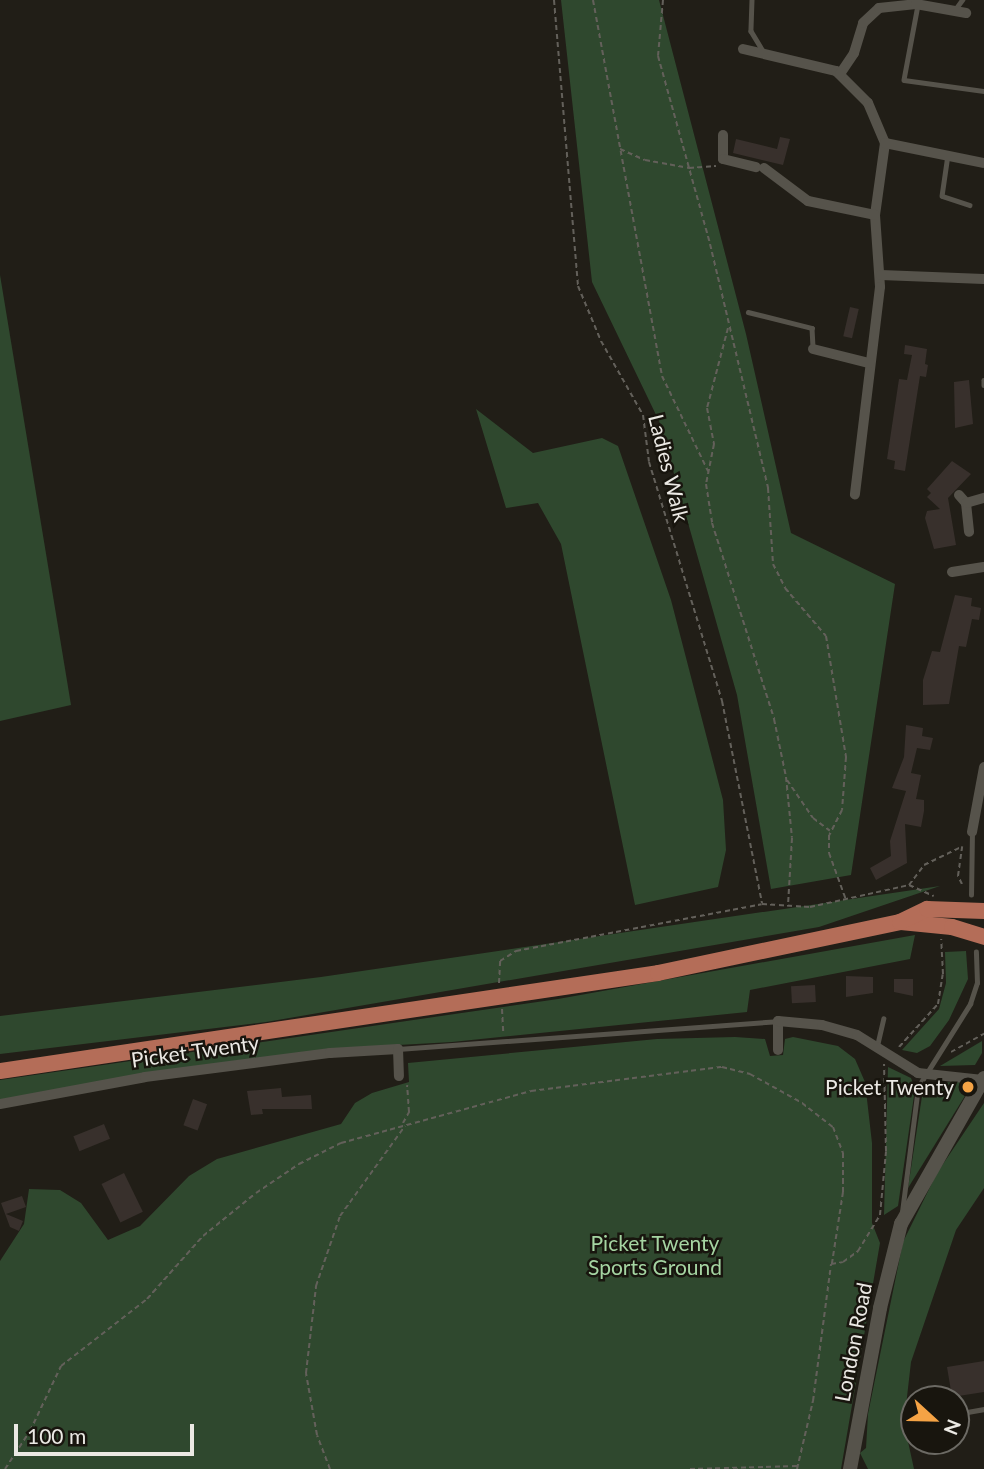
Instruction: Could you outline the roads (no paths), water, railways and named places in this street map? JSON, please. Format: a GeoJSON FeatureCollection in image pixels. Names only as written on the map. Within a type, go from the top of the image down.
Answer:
{"type":"FeatureCollection","features":[{"type":"Feature","properties":{"kind":"main road"},"geometry":{"type":"LineString","coordinates":[[0,1071],[657,974],[900,922],[936,908],[984,911]]}},
{"type":"Feature","properties":{"kind":"main road"},"geometry":{"type":"LineString","coordinates":[[900,922],[941,925],[980,944]]}},
{"type":"Feature","properties":{"kind":"main road","name":"London Road"},"geometry":{"type":"LineString","coordinates":[[850,1469],[882,1298],[901,1224],[984,1079]]}},
{"type":"Feature","properties":{"kind":"street"},"geometry":{"type":"LineString","coordinates":[[841,74],[870,14],[879,8],[918,4],[965,13]]}},
{"type":"Feature","properties":{"kind":"street"},"geometry":{"type":"LineString","coordinates":[[743,49],[841,74],[868,103],[885,143],[875,215],[881,275],[855,495]]}},
{"type":"Feature","properties":{"kind":"street"},"geometry":{"type":"LineString","coordinates":[[723,135],[723,159],[760,168],[808,201],[875,215]]}},
{"type":"Feature","properties":{"kind":"street"},"geometry":{"type":"LineString","coordinates":[[885,143],[983,163]]}},
{"type":"Feature","properties":{"kind":"street"},"geometry":{"type":"LineString","coordinates":[[881,275],[984,279]]}},
{"type":"Feature","properties":{"kind":"street"},"geometry":{"type":"LineString","coordinates":[[813,349],[869,363]]}},
{"type":"Feature","properties":{"kind":"street"},"geometry":{"type":"LineString","coordinates":[[969,532],[962,499],[984,498]]}},
{"type":"Feature","properties":{"kind":"street"},"geometry":{"type":"LineString","coordinates":[[952,572],[984,567]]}},
{"type":"Feature","properties":{"kind":"street"},"geometry":{"type":"LineString","coordinates":[[968,834],[984,767]]}},
{"type":"Feature","properties":{"kind":"street"},"geometry":{"type":"LineString","coordinates":[[778,1021],[778,1050]]}},
{"type":"Feature","properties":{"kind":"street","name":"Picket Twenty"},"geometry":{"type":"LineString","coordinates":[[778,1021],[835,1028],[877,1047],[924,1074],[984,1079]]}},
{"type":"Feature","properties":{"kind":"street"},"geometry":{"type":"LineString","coordinates":[[398,1049],[403,1076]]}},
{"type":"Feature","properties":{"kind":"street","name":"Picket Twenty"},"geometry":{"type":"LineString","coordinates":[[0,1104],[145,1077],[398,1049]]}},
{"type":"Feature","properties":{"kind":"lane"},"geometry":{"type":"LineString","coordinates":[[752,0],[751,31],[765,53]]}},
{"type":"Feature","properties":{"kind":"lane"},"geometry":{"type":"LineString","coordinates":[[954,11],[962,0]]}},
{"type":"Feature","properties":{"kind":"lane"},"geometry":{"type":"LineString","coordinates":[[918,4],[904,80],[984,91]]}},
{"type":"Feature","properties":{"kind":"lane"},"geometry":{"type":"LineString","coordinates":[[948,154],[942,196],[970,205]]}},
{"type":"Feature","properties":{"kind":"lane"},"geometry":{"type":"LineString","coordinates":[[748,312],[811,328],[813,349]]}},
{"type":"Feature","properties":{"kind":"lane"},"geometry":{"type":"LineString","coordinates":[[968,834],[971,895]]}},
{"type":"Feature","properties":{"kind":"lane","name":"London Road"},"geometry":{"type":"LineString","coordinates":[[901,1224],[914,1106],[924,1074],[970,1004],[976,983],[980,944]]}},
{"type":"Feature","properties":{"kind":"lane"},"geometry":{"type":"LineString","coordinates":[[877,1047],[883,1019]]}},
{"type":"Feature","properties":{"kind":"lane","name":"Picket Twenty"},"geometry":{"type":"LineString","coordinates":[[398,1049],[778,1021]]}},
{"type":"Feature","properties":{"kind":"place","name":"Picket Twenty"},"geometry":{"type":"Point","coordinates":[968,1087]}},
{"type":"Feature","properties":{"kind":"park label","name":"Picket Twenty Sports Ground"},"geometry":{"type":"Point","coordinates":[655,1255]}}]}
